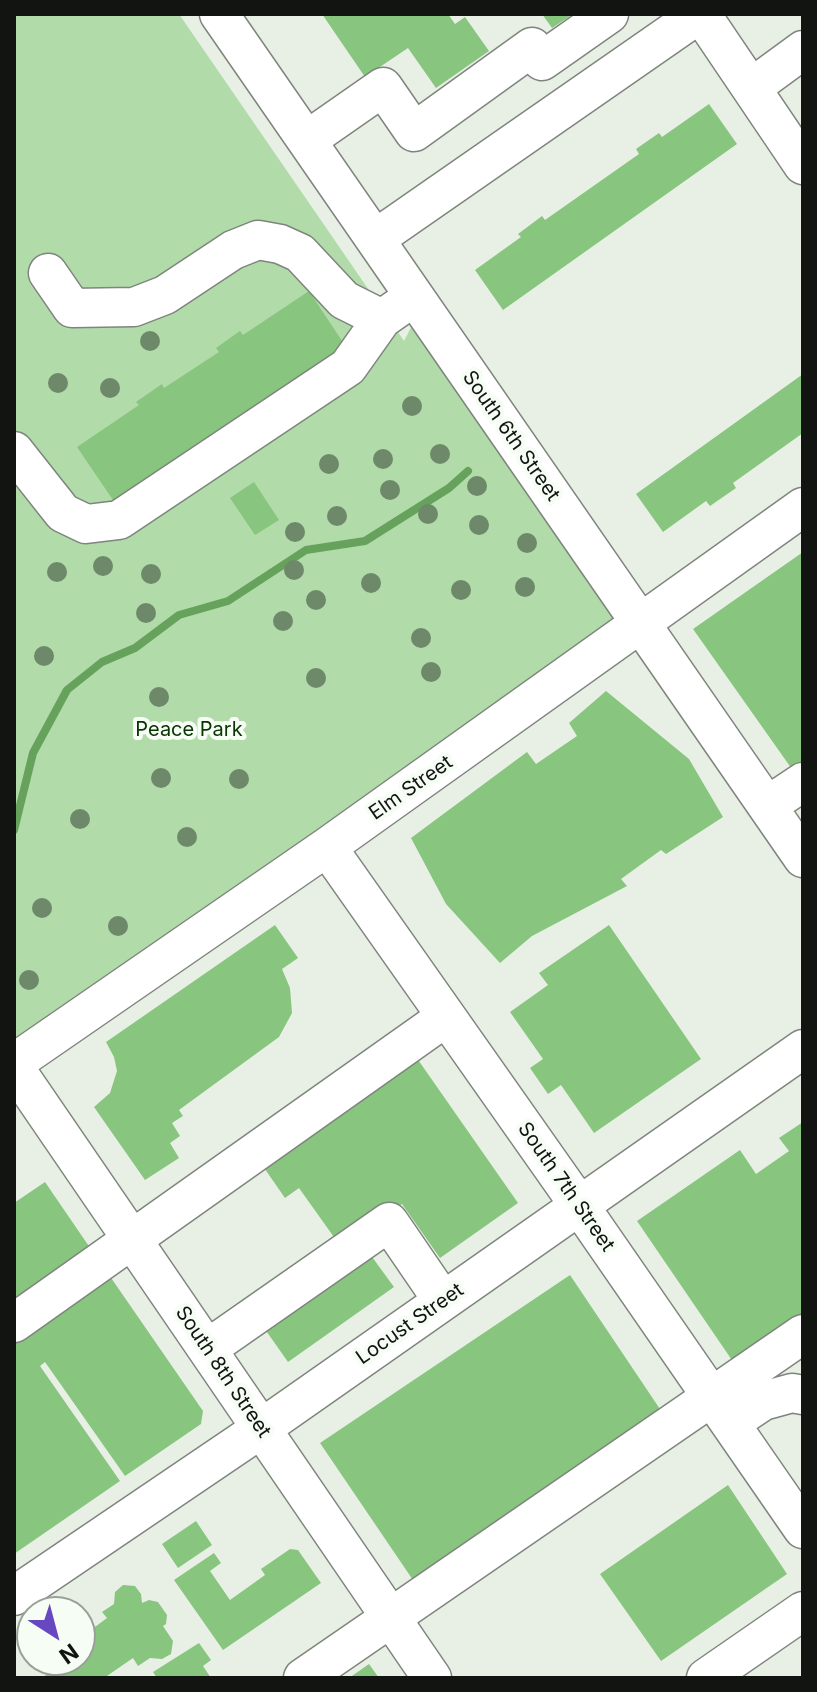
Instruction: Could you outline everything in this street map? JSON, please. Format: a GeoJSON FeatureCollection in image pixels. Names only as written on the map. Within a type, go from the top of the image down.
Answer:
{"type":"FeatureCollection","features":[{"type":"Feature","properties":{"kind":"street","name":"South 6th Street"},"geometry":{"type":"LineString","coordinates":[[219,14],[803,858]]}},
{"type":"Feature","properties":{"kind":"street"},"geometry":{"type":"LineString","coordinates":[[307,140],[383,87],[414,132],[537,54],[609,14]]}},
{"type":"Feature","properties":{"kind":"street"},"geometry":{"type":"LineString","coordinates":[[375,239],[703,15],[803,165]]}},
{"type":"Feature","properties":{"kind":"street"},"geometry":{"type":"LineString","coordinates":[[751,88],[803,50]]}},
{"type":"Feature","properties":{"kind":"street"},"geometry":{"type":"LineString","coordinates":[[48,273],[72,308],[134,307],[165,295],[233,250],[258,240],[280,244],[300,253],[344,300],[382,319]]}},
{"type":"Feature","properties":{"kind":"street"},"geometry":{"type":"LineString","coordinates":[[14,451],[63,513],[86,524],[119,520],[348,367],[382,319],[415,296]]}},
{"type":"Feature","properties":{"kind":"street","name":"Elm Street"},"geometry":{"type":"LineString","coordinates":[[14,1065],[327,847],[803,507]]}},
{"type":"Feature","properties":{"kind":"street"},"geometry":{"type":"LineString","coordinates":[[767,806],[803,782]]}},
{"type":"Feature","properties":{"kind":"street","name":"South 7th Street"},"geometry":{"type":"LineString","coordinates":[[327,847],[803,1529]]}},
{"type":"Feature","properties":{"kind":"street"},"geometry":{"type":"LineString","coordinates":[[14,1323],[446,1017]]}},
{"type":"Feature","properties":{"kind":"street","name":"Locust Street"},"geometry":{"type":"LineString","coordinates":[[14,1596],[262,1428],[803,1049]]}},
{"type":"Feature","properties":{"kind":"street","name":"South 8th Street"},"geometry":{"type":"LineString","coordinates":[[14,1065],[432,1678]]}},
{"type":"Feature","properties":{"kind":"street"},"geometry":{"type":"LineString","coordinates":[[207,1349],[389,1222],[443,1301]]}},
{"type":"Feature","properties":{"kind":"street"},"geometry":{"type":"LineString","coordinates":[[303,1678],[390,1617],[721,1410],[803,1334]]}},
{"type":"Feature","properties":{"kind":"street"},"geometry":{"type":"LineString","coordinates":[[721,1410],[792,1393],[803,1395]]}},
{"type":"Feature","properties":{"kind":"street"},"geometry":{"type":"LineString","coordinates":[[706,1678],[803,1611]]}},
{"type":"Feature","properties":{"kind":"green space","name":"Peace Park"},"geometry":{"type":"Polygon","coordinates":[[[14,14],[179,14],[404,341],[422,306],[641,624],[14,1063],[14,14]]]}},
{"type":"Feature","properties":{"kind":"building"},"geometry":{"type":"Polygon","coordinates":[[[322,14],[448,14],[455,24],[465,17],[489,51],[436,88],[408,48],[365,77],[322,14]]]}},
{"type":"Feature","properties":{"kind":"building"},"geometry":{"type":"Polygon","coordinates":[[[542,14],[573,14],[552,28],[542,14]]]}},
{"type":"Feature","properties":{"kind":"building"},"geometry":{"type":"Polygon","coordinates":[[[709,104],[737,144],[503,310],[475,270],[521,237],[518,234],[542,216],[545,220],[639,154],[636,149],[659,133],[662,137],[709,104]]]}},
{"type":"Feature","properties":{"kind":"building"},"geometry":{"type":"Polygon","coordinates":[[[309,291],[346,347],[115,503],[77,447],[139,405],[136,402],[162,384],[164,388],[219,352],[216,348],[240,331],[243,335],[309,291]]]}},
{"type":"Feature","properties":{"kind":"building"},"geometry":{"type":"Polygon","coordinates":[[[803,374],[803,433],[733,483],[736,488],[710,506],[706,501],[663,532],[636,494],[803,374]]]}},
{"type":"Feature","properties":{"kind":"building"},"geometry":{"type":"Polygon","coordinates":[[[254,482],[279,520],[255,535],[230,498],[254,482]]]}},
{"type":"Feature","properties":{"kind":"building"},"geometry":{"type":"Polygon","coordinates":[[[803,552],[803,765],[794,772],[693,629],[803,552]]]}},
{"type":"Feature","properties":{"kind":"building"},"geometry":{"type":"Polygon","coordinates":[[[606,691],[689,759],[723,817],[666,854],[661,850],[621,879],[627,886],[532,936],[500,963],[446,904],[411,838],[527,752],[536,764],[577,736],[569,723],[606,691]]]}},
{"type":"Feature","properties":{"kind":"building"},"geometry":{"type":"Polygon","coordinates":[[[275,925],[298,958],[282,969],[290,988],[292,1013],[279,1037],[179,1110],[183,1116],[172,1123],[180,1136],[170,1143],[179,1158],[145,1180],[94,1107],[110,1093],[117,1071],[106,1042],[275,925]]]}},
{"type":"Feature","properties":{"kind":"building"},"geometry":{"type":"Polygon","coordinates":[[[609,925],[701,1059],[594,1133],[561,1085],[548,1094],[530,1068],[543,1059],[510,1012],[548,985],[539,973],[609,925]]]}},
{"type":"Feature","properties":{"kind":"building"},"geometry":{"type":"Polygon","coordinates":[[[414,1054],[518,1203],[440,1258],[402,1204],[341,1247],[299,1188],[285,1198],[260,1162],[414,1054]]]}},
{"type":"Feature","properties":{"kind":"building"},"geometry":{"type":"Polygon","coordinates":[[[803,1122],[803,1324],[738,1369],[637,1221],[740,1150],[756,1174],[789,1151],[779,1138],[803,1122]]]}},
{"type":"Feature","properties":{"kind":"building"},"geometry":{"type":"Polygon","coordinates":[[[45,1182],[97,1258],[14,1314],[14,1203],[45,1182]]]}},
{"type":"Feature","properties":{"kind":"building"},"geometry":{"type":"Polygon","coordinates":[[[367,1250],[394,1287],[288,1362],[262,1325],[367,1250]]]}},
{"type":"Feature","properties":{"kind":"building"},"geometry":{"type":"Polygon","coordinates":[[[107,1272],[203,1411],[201,1424],[125,1476],[45,1362],[40,1366],[120,1481],[14,1554],[14,1336],[107,1272]]]}},
{"type":"Feature","properties":{"kind":"building"},"geometry":{"type":"Polygon","coordinates":[[[570,1275],[666,1418],[417,1586],[320,1443],[570,1275]]]}},
{"type":"Feature","properties":{"kind":"building"},"geometry":{"type":"Polygon","coordinates":[[[728,1485],[787,1574],[661,1661],[600,1574],[728,1485]]]}},
{"type":"Feature","properties":{"kind":"building"},"geometry":{"type":"Polygon","coordinates":[[[196,1521],[212,1545],[178,1568],[162,1544],[196,1521]]]}},
{"type":"Feature","properties":{"kind":"building"},"geometry":{"type":"Polygon","coordinates":[[[290,1549],[298,1550],[321,1583],[223,1650],[174,1580],[214,1553],[221,1563],[210,1571],[230,1600],[265,1575],[261,1569],[290,1549]]]}},
{"type":"Feature","properties":{"kind":"building"},"geometry":{"type":"Polygon","coordinates":[[[123,1585],[135,1586],[141,1594],[142,1603],[149,1600],[158,1602],[167,1615],[163,1626],[173,1641],[171,1654],[162,1659],[150,1658],[138,1666],[133,1658],[104,1678],[42,1678],[96,1676],[96,1626],[107,1618],[102,1612],[114,1604],[115,1592],[123,1585]]]}},
{"type":"Feature","properties":{"kind":"building"},"geometry":{"type":"Polygon","coordinates":[[[199,1643],[211,1660],[203,1666],[211,1678],[157,1678],[153,1672],[199,1643]]]}},
{"type":"Feature","properties":{"kind":"building"},"geometry":{"type":"Polygon","coordinates":[[[369,1664],[379,1678],[349,1678],[369,1664]]]}},
{"type":"Feature","properties":{"kind":"waterway"},"geometry":{"type":"LineString","coordinates":[[14,830],[33,753],[67,690],[102,662],[135,648],[179,615],[228,601],[306,550],[365,541],[449,488],[468,471]]}}]}
